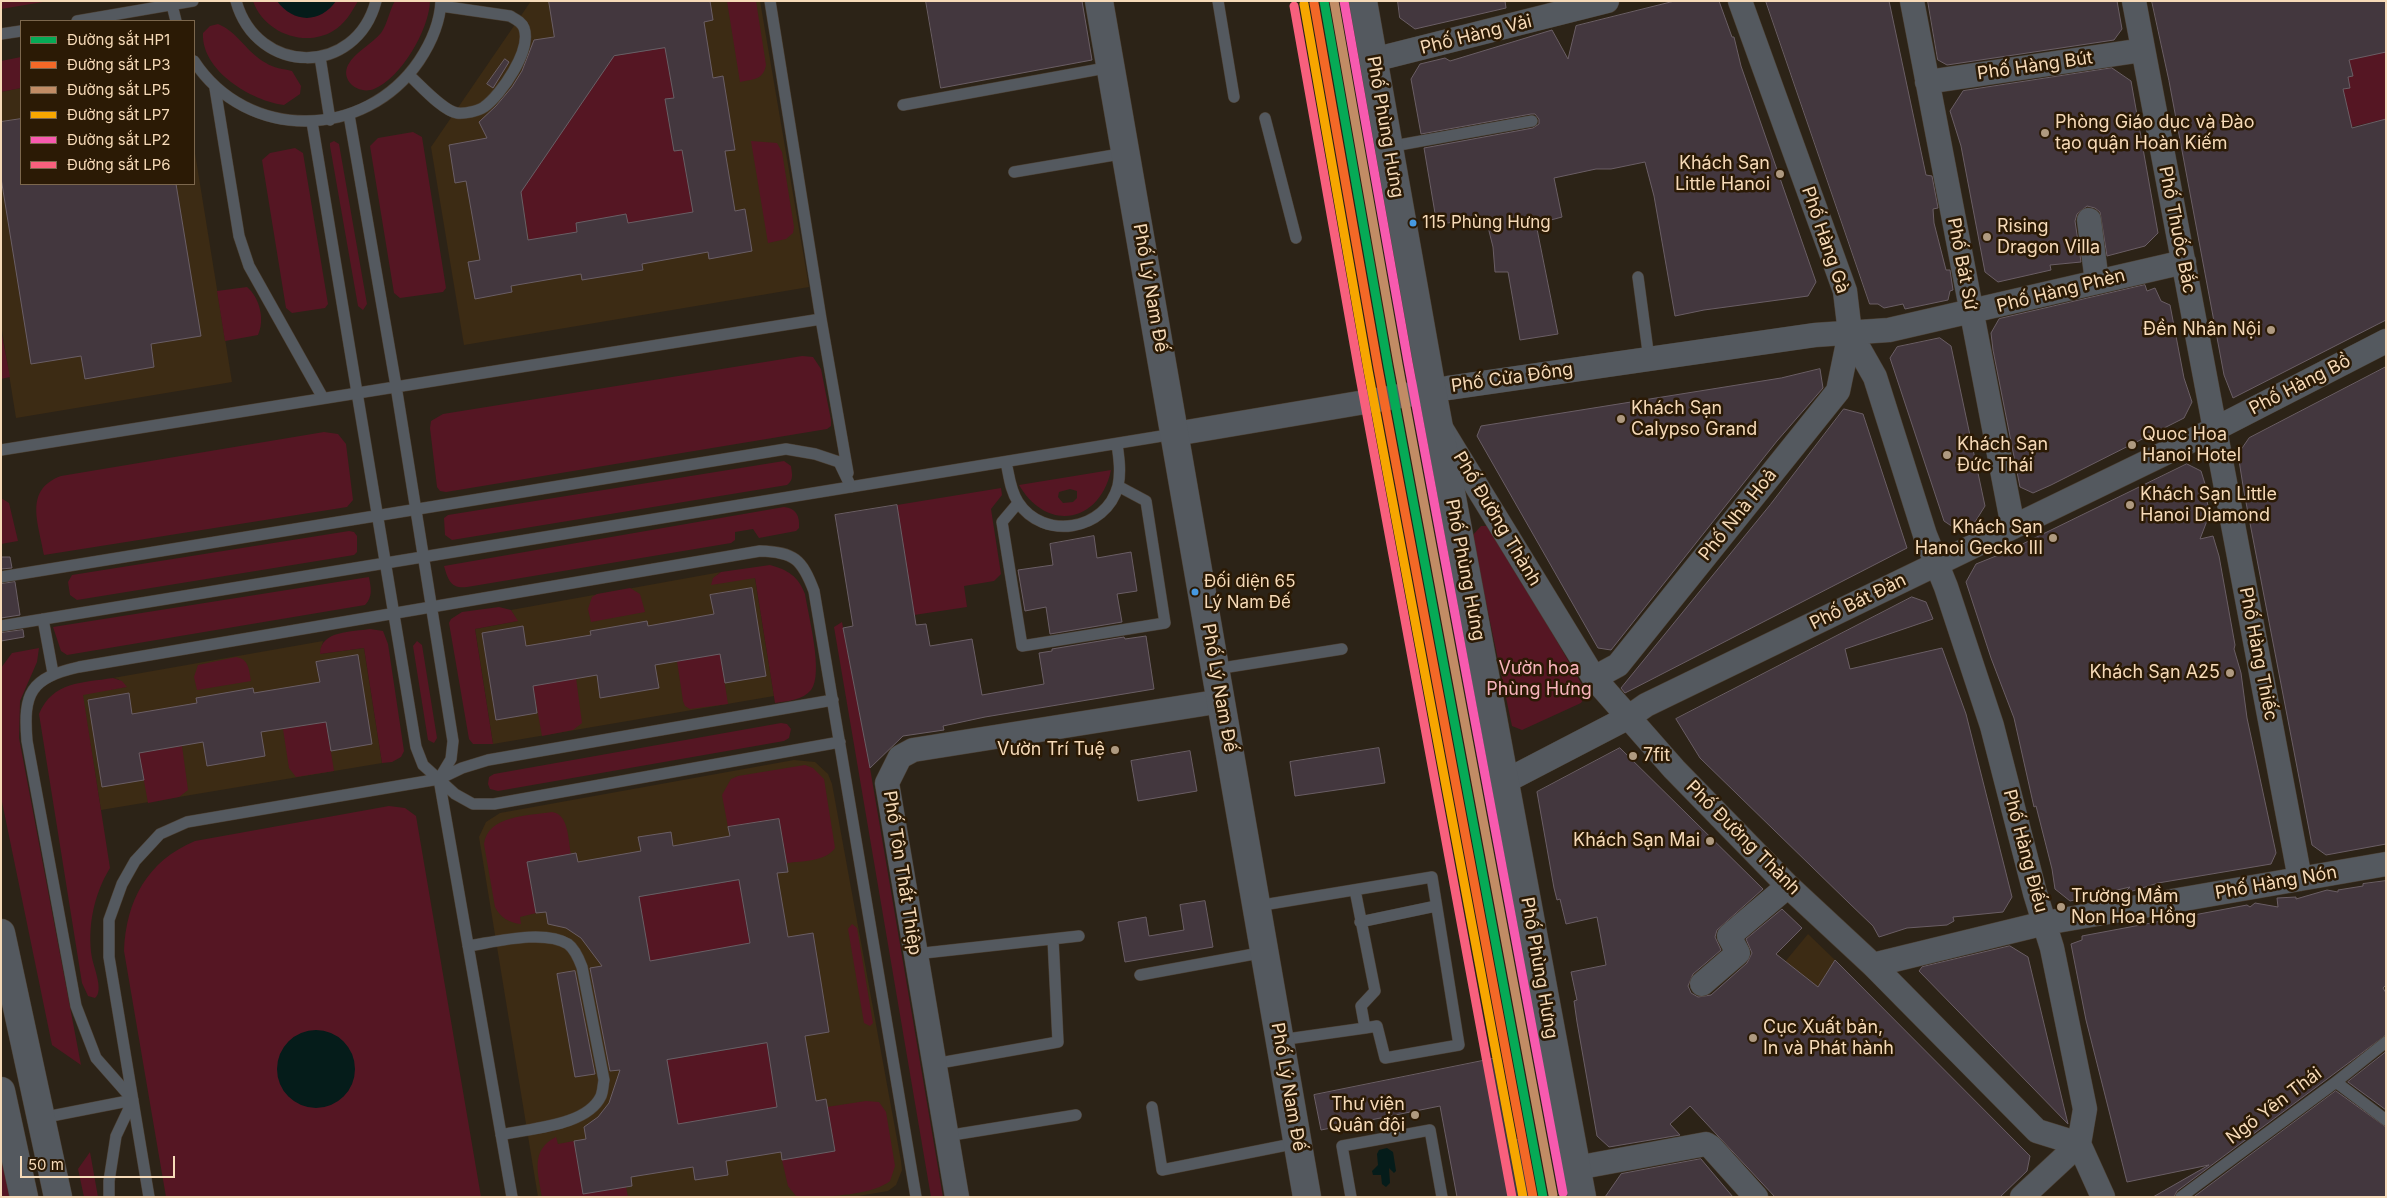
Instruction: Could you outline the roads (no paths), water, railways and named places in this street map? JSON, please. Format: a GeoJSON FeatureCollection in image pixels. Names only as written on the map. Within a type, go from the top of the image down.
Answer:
{"type":"FeatureCollection","features":[{"type":"Feature","properties":{"kind":"street","name":"Phố Lý Nam Đế"},"geometry":{"type":"LineString","coordinates":[[1099,1],[1307,1197]]}},
{"type":"Feature","properties":{"kind":"street","name":"Phố Phùng Hưng"},"geometry":{"type":"LineString","coordinates":[[1363,1],[1432,390],[1582,1197]]}},
{"type":"Feature","properties":{"kind":"street","name":"Phố Hàng Vải"},"geometry":{"type":"LineString","coordinates":[[1373,60],[1543,9],[1607,1]]}},
{"type":"Feature","properties":{"kind":"street","name":"Phố Hàng Gà"},"geometry":{"type":"LineString","coordinates":[[1740,1],[1845,290],[1850,332],[1875,377],[1935,565]]}},
{"type":"Feature","properties":{"kind":"street","name":"Phố Bát Sứ"},"geometry":{"type":"LineString","coordinates":[[1912,1],[2013,527]]}},
{"type":"Feature","properties":{"kind":"street","name":"Phố Thuốc Bắc"},"geometry":{"type":"LineString","coordinates":[[2134,1],[2215,429]]}},
{"type":"Feature","properties":{"kind":"street","name":"Phố Hàng Bút"},"geometry":{"type":"LineString","coordinates":[[1927,82],[2143,50]]}},
{"type":"Feature","properties":{"kind":"street"},"geometry":{"type":"LineString","coordinates":[[2089,220],[2097,282]]}},
{"type":"Feature","properties":{"kind":"street","name":"Phố Hàng Phèn"},"geometry":{"type":"LineString","coordinates":[[1850,332],[1889,330],[1972,313],[2184,262]]}},
{"type":"Feature","properties":{"kind":"street","name":"Phố Cửa Đông"},"geometry":{"type":"LineString","coordinates":[[1175,434],[1432,390],[1815,335],[1850,332]]}},
{"type":"Feature","properties":{"kind":"street","name":"Phố Nhà Hoả"},"geometry":{"type":"LineString","coordinates":[[1594,678],[1618,665],[1838,391],[1850,332]]}},
{"type":"Feature","properties":{"kind":"street","name":"Phố Hàng Bồ"},"geometry":{"type":"LineString","coordinates":[[2215,429],[2386,342]]}},
{"type":"Feature","properties":{"kind":"street","name":"Phố Đường Thành"},"geometry":{"type":"LineString","coordinates":[[1438,422],[1594,678],[1674,769],[1788,886],[1873,965],[2037,1131],[2079,1144]]}},
{"type":"Feature","properties":{"kind":"street","name":"Phố Bát Đàn"},"geometry":{"type":"LineString","coordinates":[[1504,782],[1629,717],[1646,705],[2215,429]]}},
{"type":"Feature","properties":{"kind":"street","name":"Phố Hàng Thiếc"},"geometry":{"type":"LineString","coordinates":[[2215,429],[2300,879]]}},
{"type":"Feature","properties":{"kind":"street","name":"Phố Hàng Điếu"},"geometry":{"type":"LineString","coordinates":[[1935,565],[1946,587],[1992,726],[2052,948],[2085,1109],[2079,1144]]}},
{"type":"Feature","properties":{"kind":"street","name":"Phố Tôn Thất Thiệp"},"geometry":{"type":"LineString","coordinates":[[957,1197],[887,783],[900,757],[913,750],[1222,701]]}},
{"type":"Feature","properties":{"kind":"street","name":"Phố Hàng Nón"},"geometry":{"type":"LineString","coordinates":[[1873,965],[2045,923],[2386,864]]}},
{"type":"Feature","properties":{"kind":"street"},"geometry":{"type":"LineString","coordinates":[[1702,984],[1738,953],[1729,936],[1788,886]]}},
{"type":"Feature","properties":{"kind":"street"},"geometry":{"type":"LineString","coordinates":[[1,934],[58,1197]]}},
{"type":"Feature","properties":{"kind":"street"},"geometry":{"type":"LineString","coordinates":[[1,1091],[24,1197]]}},
{"type":"Feature","properties":{"kind":"street"},"geometry":{"type":"LineString","coordinates":[[8,1124],[41,1118]]}},
{"type":"Feature","properties":{"kind":"street"},"geometry":{"type":"LineString","coordinates":[[1576,1168],[1706,1144],[1756,1197]]}},
{"type":"Feature","properties":{"kind":"street"},"geometry":{"type":"LineString","coordinates":[[2022,1197],[2079,1144],[2103,1197]]}},
{"type":"Feature","properties":{"kind":"lane"},"geometry":{"type":"LineString","coordinates":[[81,20],[171,3],[193,1]]}},
{"type":"Feature","properties":{"kind":"lane"},"geometry":{"type":"LineString","coordinates":[[236,1],[240,17],[254,36],[273,50],[296,58],[320,57],[341,49],[360,35],[372,15],[376,1]]}},
{"type":"Feature","properties":{"kind":"lane"},"geometry":{"type":"LineString","coordinates":[[770,1],[821,319],[851,487]]}},
{"type":"Feature","properties":{"kind":"lane"},"geometry":{"type":"LineString","coordinates":[[1218,1],[1234,96]]}},
{"type":"Feature","properties":{"kind":"lane"},"geometry":{"type":"LineString","coordinates":[[171,3],[176,20]]}},
{"type":"Feature","properties":{"kind":"lane"},"geometry":{"type":"LineString","coordinates":[[195,63],[204,77],[235,102],[272,118],[312,122],[349,115],[381,100],[409,75],[428,48],[441,4],[510,16],[518,20],[524,28],[525,45],[520,60],[494,97],[482,108],[459,113],[444,106],[409,75]]}},
{"type":"Feature","properties":{"kind":"lane"},"geometry":{"type":"LineString","coordinates":[[1,34],[20,31]]}},
{"type":"Feature","properties":{"kind":"lane"},"geometry":{"type":"LineString","coordinates":[[320,57],[330,120]]}},
{"type":"Feature","properties":{"kind":"lane"},"geometry":{"type":"LineString","coordinates":[[903,105],[1111,66]]}},
{"type":"Feature","properties":{"kind":"lane"},"geometry":{"type":"LineString","coordinates":[[216,88],[239,236],[249,266],[323,398]]}},
{"type":"Feature","properties":{"kind":"lane"},"geometry":{"type":"LineString","coordinates":[[349,115],[396,386],[453,741],[451,759],[439,779],[512,1197]]}},
{"type":"Feature","properties":{"kind":"lane"},"geometry":{"type":"LineString","coordinates":[[1265,118],[1296,238]]}},
{"type":"Feature","properties":{"kind":"lane"},"geometry":{"type":"LineString","coordinates":[[1388,147],[1532,121]]}},
{"type":"Feature","properties":{"kind":"lane"},"geometry":{"type":"LineString","coordinates":[[312,122],[393,615],[416,747],[423,765],[455,794],[473,804],[494,804],[840,742]]}},
{"type":"Feature","properties":{"kind":"lane"},"geometry":{"type":"LineString","coordinates":[[1014,172],[1126,153]]}},
{"type":"Feature","properties":{"kind":"lane"},"geometry":{"type":"LineString","coordinates":[[1638,276],[1649,359]]}},
{"type":"Feature","properties":{"kind":"lane"},"geometry":{"type":"LineString","coordinates":[[1,450],[821,319]]}},
{"type":"Feature","properties":{"kind":"lane"},"geometry":{"type":"LineString","coordinates":[[1,626],[1175,434]]}},
{"type":"Feature","properties":{"kind":"lane"},"geometry":{"type":"LineString","coordinates":[[1006,462],[1010,486],[1018,502],[1030,516],[1046,524],[1064,527],[1082,524],[1098,516],[1110,503],[1118,486],[1120,468],[1117,444]]}},
{"type":"Feature","properties":{"kind":"lane"},"geometry":{"type":"LineString","coordinates":[[1,577],[786,449],[815,454],[839,462],[851,487]]}},
{"type":"Feature","properties":{"kind":"lane"},"geometry":{"type":"LineString","coordinates":[[1018,502],[1002,522],[1022,646],[1165,623],[1146,501],[1118,486]]}},
{"type":"Feature","properties":{"kind":"lane"},"geometry":{"type":"LineString","coordinates":[[133,1100],[96,1058],[84,1034],[74,996],[27,741],[25,719],[31,693],[43,680],[53,673],[760,551],[779,552],[796,558],[809,578],[814,591],[916,1197]]}},
{"type":"Feature","properties":{"kind":"lane"},"geometry":{"type":"LineString","coordinates":[[44,619],[53,673]]}},
{"type":"Feature","properties":{"kind":"lane"},"geometry":{"type":"LineString","coordinates":[[1216,669],[1342,649]]}},
{"type":"Feature","properties":{"kind":"lane"},"geometry":{"type":"LineString","coordinates":[[150,1197],[109,958],[109,920],[122,884],[135,860],[160,834],[187,822],[439,779],[462,768],[488,760],[833,700]]}},
{"type":"Feature","properties":{"kind":"lane"},"geometry":{"type":"LineString","coordinates":[[1257,906],[1432,877],[1459,1045],[1384,1058],[1377,1026],[1280,1040]]}},
{"type":"Feature","properties":{"kind":"lane"},"geometry":{"type":"LineString","coordinates":[[1355,890],[1375,991],[1361,1006],[1365,1028]]}},
{"type":"Feature","properties":{"kind":"lane"},"geometry":{"type":"LineString","coordinates":[[1360,922],[1436,906]]}},
{"type":"Feature","properties":{"kind":"lane"},"geometry":{"type":"LineString","coordinates":[[468,946],[541,936],[568,944],[577,954],[582,967],[604,1080],[600,1096],[591,1109],[577,1118],[502,1135]]}},
{"type":"Feature","properties":{"kind":"lane"},"geometry":{"type":"LineString","coordinates":[[915,954],[1079,936]]}},
{"type":"Feature","properties":{"kind":"lane"},"geometry":{"type":"LineString","coordinates":[[934,1064],[1058,1042],[1053,939]]}},
{"type":"Feature","properties":{"kind":"lane"},"geometry":{"type":"LineString","coordinates":[[1140,975],[1265,952]]}},
{"type":"Feature","properties":{"kind":"lane","name":"Ngõ Yên Thái"},"geometry":{"type":"LineString","coordinates":[[2181,1197],[2336,1082],[2386,1042]]}},
{"type":"Feature","properties":{"kind":"lane"},"geometry":{"type":"LineString","coordinates":[[2336,1082],[2386,1120]]}},
{"type":"Feature","properties":{"kind":"lane"},"geometry":{"type":"LineString","coordinates":[[41,1118],[133,1100]]}},
{"type":"Feature","properties":{"kind":"lane"},"geometry":{"type":"LineString","coordinates":[[109,1197],[109,1181],[116,1136],[133,1100]]}},
{"type":"Feature","properties":{"kind":"lane"},"geometry":{"type":"LineString","coordinates":[[1152,1108],[1162,1170],[1297,1143]]}},
{"type":"Feature","properties":{"kind":"lane"},"geometry":{"type":"LineString","coordinates":[[946,1136],[1076,1115]]}},
{"type":"Feature","properties":{"kind":"lane"},"geometry":{"type":"LineString","coordinates":[[1351,1197],[1342,1146],[1430,1130],[1442,1197]]}},
{"type":"Feature","properties":{"kind":"water"},"geometry":{"type":"Polygon","coordinates":[[[277,1],[336,1],[330,9],[322,14],[306,18],[291,14],[277,1]]]}},
{"type":"Feature","properties":{"kind":"water"},"geometry":{"type":"Polygon","coordinates":[[[308,1030],[324,1030],[338,1036],[349,1047],[355,1061],[355,1077],[349,1091],[338,1102],[324,1108],[308,1108],[294,1102],[283,1091],[277,1077],[277,1061],[283,1047],[294,1036],[308,1030]]]}},
{"type":"Feature","properties":{"kind":"water"},"geometry":{"type":"Polygon","coordinates":[[[1387,1148],[1393,1152],[1396,1171],[1394,1173],[1389,1168],[1390,1183],[1386,1187],[1382,1184],[1381,1175],[1373,1175],[1372,1171],[1378,1165],[1377,1154],[1379,1150],[1387,1148]]]}},
{"type":"Feature","properties":{"kind":"rail line","name":"HP1"},"geometry":{"type":"LineString","coordinates":[[1324,1],[1388,366],[1543,1197]]}},
{"type":"Feature","properties":{"kind":"rail line","name":"LP5"},"geometry":{"type":"LineString","coordinates":[[1334,1],[1398,364],[1553,1195]]}},
{"type":"Feature","properties":{"kind":"rail line","name":"LP2"},"geometry":{"type":"LineString","coordinates":[[1344,1],[1408,362],[1563,1193]]}},
{"type":"Feature","properties":{"kind":"rail line","name":"LP3"},"geometry":{"type":"LineString","coordinates":[[1314,3],[1378,368],[1533,1197]]}},
{"type":"Feature","properties":{"kind":"rail line","name":"LP7"},"geometry":{"type":"LineString","coordinates":[[1304,4],[1368,370],[1523,1197]]}},
{"type":"Feature","properties":{"kind":"rail line","name":"LP6"},"geometry":{"type":"LineString","coordinates":[[1294,6],[1359,372],[1512,1197]]}},
{"type":"Feature","properties":{"kind":"place","name":"Phòng Giáo dục và Đào tạo quận Hoàn Kiếm"},"geometry":{"type":"Point","coordinates":[2045,133]}},
{"type":"Feature","properties":{"kind":"place","name":"Khách Sạn Little Hanoi"},"geometry":{"type":"Point","coordinates":[1780,174]}},
{"type":"Feature","properties":{"kind":"place","name":"115 Phùng Hưng"},"geometry":{"type":"Point","coordinates":[1413,223]}},
{"type":"Feature","properties":{"kind":"place","name":"Rising Dragon Villa"},"geometry":{"type":"Point","coordinates":[1987,237]}},
{"type":"Feature","properties":{"kind":"place","name":"Đền Nhân Nội"},"geometry":{"type":"Point","coordinates":[2271,330]}},
{"type":"Feature","properties":{"kind":"place","name":"Khách Sạn Calypso Grand"},"geometry":{"type":"Point","coordinates":[1621,419]}},
{"type":"Feature","properties":{"kind":"place","name":"Quoc Hoa Hanoi Hotel"},"geometry":{"type":"Point","coordinates":[2132,445]}},
{"type":"Feature","properties":{"kind":"place","name":"Khách Sạn Đức Thái"},"geometry":{"type":"Point","coordinates":[1947,455]}},
{"type":"Feature","properties":{"kind":"place","name":"Khách Sạn Little Hanoi Diamond"},"geometry":{"type":"Point","coordinates":[2130,505]}},
{"type":"Feature","properties":{"kind":"place","name":"Khách Sạn Hanoi Gecko III"},"geometry":{"type":"Point","coordinates":[2053,538]}},
{"type":"Feature","properties":{"kind":"place","name":"Đối diện 65 Lý Nam Đế"},"geometry":{"type":"Point","coordinates":[1195,592]}},
{"type":"Feature","properties":{"kind":"place","name":"Khách Sạn A25"},"geometry":{"type":"Point","coordinates":[2230,673]}},
{"type":"Feature","properties":{"kind":"place","name":"Vườn Trí Tuệ"},"geometry":{"type":"Point","coordinates":[1115,750]}},
{"type":"Feature","properties":{"kind":"place","name":"7fit"},"geometry":{"type":"Point","coordinates":[1633,756]}},
{"type":"Feature","properties":{"kind":"place","name":"Khách Sạn Mai"},"geometry":{"type":"Point","coordinates":[1710,841]}},
{"type":"Feature","properties":{"kind":"place","name":"Trường Mầm Non Hoa Hồng"},"geometry":{"type":"Point","coordinates":[2061,907]}},
{"type":"Feature","properties":{"kind":"place","name":"Cục Xuất bản, In và Phát hành"},"geometry":{"type":"Point","coordinates":[1753,1038]}},
{"type":"Feature","properties":{"kind":"place","name":"Thư viện Quân đội"},"geometry":{"type":"Point","coordinates":[1415,1115]}},
{"type":"Feature","properties":{"kind":"park label","name":"Vườn hoa Phùng Hưng"},"geometry":{"type":"Point","coordinates":[1539,680]}}]}
